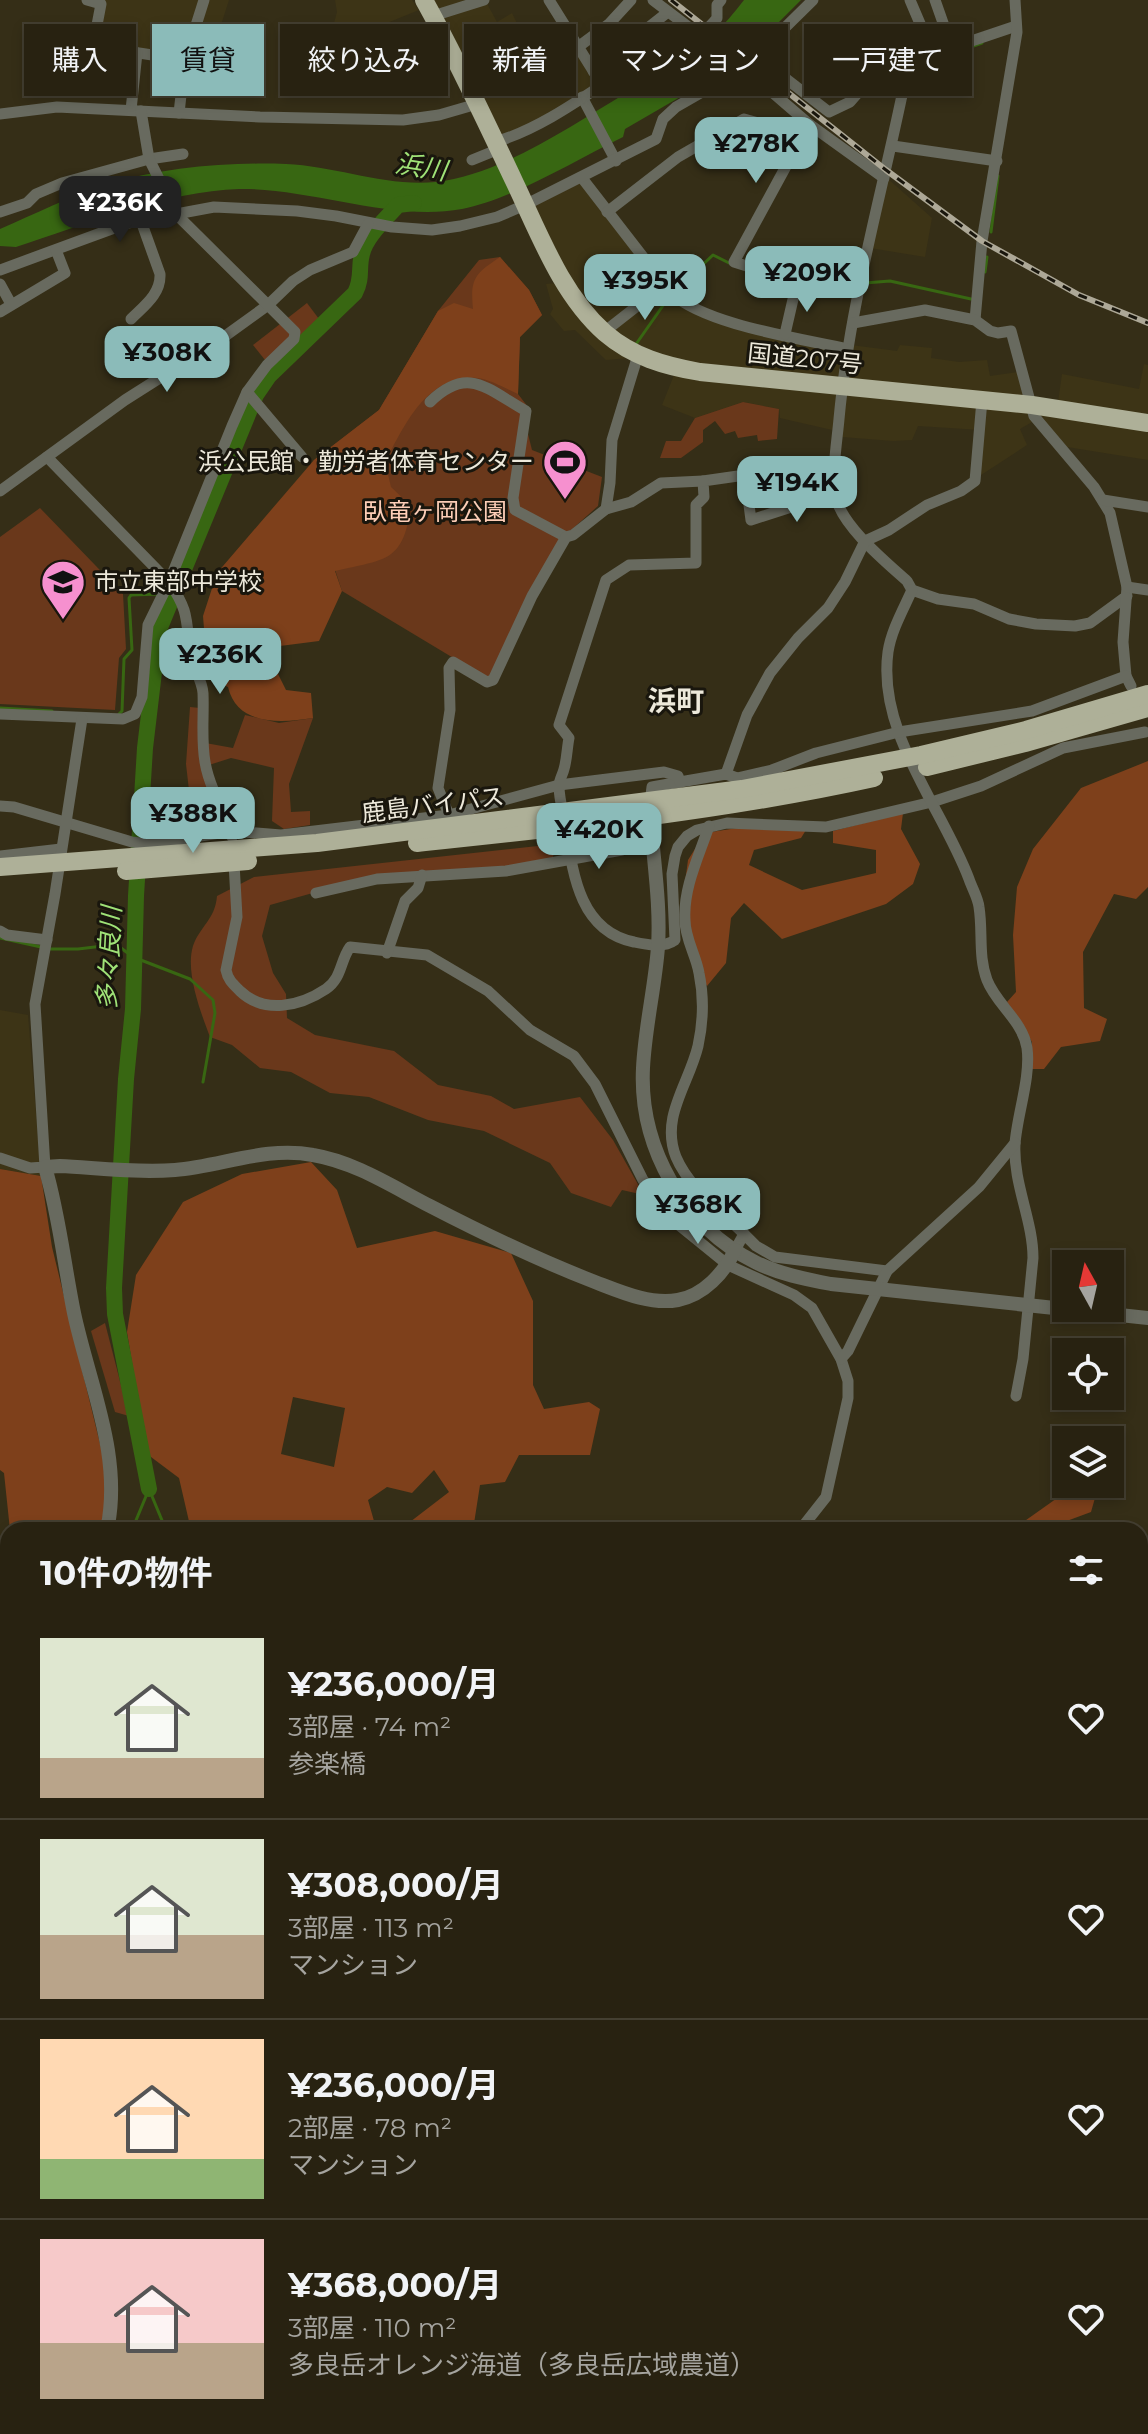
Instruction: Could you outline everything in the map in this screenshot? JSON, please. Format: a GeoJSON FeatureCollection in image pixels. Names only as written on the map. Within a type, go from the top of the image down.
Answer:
{"type":"FeatureCollection","features":[{"type":"Feature","properties":{"kind":"highway","name":"国道207号"},"geometry":{"type":"LineString","coordinates":[[429,8],[524,203],[575,299],[604,332],[638,355],[666,366],[700,372],[1032,405],[1148,423]]}},
{"type":"Feature","properties":{"kind":"highway","name":"鹿島バイパス"},"geometry":{"type":"LineString","coordinates":[[650,809],[921,755],[1026,730],[1135,685]]}},
{"type":"Feature","properties":{"kind":"highway","name":"鹿島バイパス"},"geometry":{"type":"LineString","coordinates":[[0,879],[225,858],[850,784],[1025,743],[1145,725]]}},
{"type":"Feature","properties":{"kind":"highway","name":"鹿島バイパス"},"geometry":{"type":"LineString","coordinates":[[0,867],[225,858]]}},
{"type":"Feature","properties":{"kind":"street"},"geometry":{"type":"LineString","coordinates":[[87,0],[101,4],[93,46],[152,55]]}},
{"type":"Feature","properties":{"kind":"street"},"geometry":{"type":"LineString","coordinates":[[196,24],[204,0]]}},
{"type":"Feature","properties":{"kind":"street"},"geometry":{"type":"LineString","coordinates":[[429,8],[484,0]]}},
{"type":"Feature","properties":{"kind":"street"},"geometry":{"type":"LineString","coordinates":[[549,0],[592,69]]}},
{"type":"Feature","properties":{"kind":"street"},"geometry":{"type":"LineString","coordinates":[[578,47],[609,24],[631,0]]}},
{"type":"Feature","properties":{"kind":"street"},"geometry":{"type":"LineString","coordinates":[[653,0],[684,24]]}},
{"type":"Feature","properties":{"kind":"street"},"geometry":{"type":"LineString","coordinates":[[711,24],[717,18],[717,5],[721,0]]}},
{"type":"Feature","properties":{"kind":"street"},"geometry":{"type":"LineString","coordinates":[[788,26],[813,0]]}},
{"type":"Feature","properties":{"kind":"street"},"geometry":{"type":"LineString","coordinates":[[910,0],[920,24]]}},
{"type":"Feature","properties":{"kind":"street"},"geometry":{"type":"LineString","coordinates":[[935,0],[943,24]]}},
{"type":"Feature","properties":{"kind":"street"},"geometry":{"type":"LineString","coordinates":[[975,320],[982,241],[1017,29],[1015,0]]}},
{"type":"Feature","properties":{"kind":"street"},"geometry":{"type":"LineString","coordinates":[[653,24],[668,12]]}},
{"type":"Feature","properties":{"kind":"street"},"geometry":{"type":"LineString","coordinates":[[972,42],[1017,29]]}},
{"type":"Feature","properties":{"kind":"street"},"geometry":{"type":"LineString","coordinates":[[0,714],[123,719],[135,714],[142,697],[148,625],[247,392],[267,365],[294,339],[295,332],[177,215],[149,159],[136,111],[137,53]]}},
{"type":"Feature","properties":{"kind":"street"},"geometry":{"type":"LineString","coordinates":[[788,80],[804,93]]}},
{"type":"Feature","properties":{"kind":"street"},"geometry":{"type":"LineString","coordinates":[[472,160],[592,91]]}},
{"type":"Feature","properties":{"kind":"street"},"geometry":{"type":"LineString","coordinates":[[179,113],[181,96]]}},
{"type":"Feature","properties":{"kind":"street"},"geometry":{"type":"LineString","coordinates":[[0,270],[103,231],[214,207],[297,211],[368,224],[432,230],[497,217],[582,178],[656,139],[663,119],[695,96]]}},
{"type":"Feature","properties":{"kind":"street"},"geometry":{"type":"LineString","coordinates":[[776,96],[809,124],[884,178]]}},
{"type":"Feature","properties":{"kind":"street"},"geometry":{"type":"LineString","coordinates":[[808,96],[829,112],[855,96]]}},
{"type":"Feature","properties":{"kind":"street"},"geometry":{"type":"LineString","coordinates":[[902,96],[893,146],[873,216],[847,349],[836,454],[836,499],[848,521],[907,581],[912,590],[938,599],[974,604],[1009,619],[1075,626],[1090,623],[1127,591],[1148,590]]}},
{"type":"Feature","properties":{"kind":"street"},"geometry":{"type":"LineString","coordinates":[[582,97],[616,161]]}},
{"type":"Feature","properties":{"kind":"street"},"geometry":{"type":"LineString","coordinates":[[0,114],[57,107],[403,120],[439,115],[477,104]]}},
{"type":"Feature","properties":{"kind":"street"},"geometry":{"type":"LineString","coordinates":[[607,212],[678,157],[744,119],[762,124],[809,124]]}},
{"type":"Feature","properties":{"kind":"street"},"geometry":{"type":"LineString","coordinates":[[809,124],[734,262],[796,284],[860,284]]}},
{"type":"Feature","properties":{"kind":"street"},"geometry":{"type":"LineString","coordinates":[[893,146],[997,161]]}},
{"type":"Feature","properties":{"kind":"street"},"geometry":{"type":"LineString","coordinates":[[0,212],[27,203],[36,194],[62,183],[149,159],[183,154]]}},
{"type":"Feature","properties":{"kind":"street"},"geometry":{"type":"LineString","coordinates":[[582,178],[669,291],[699,312],[847,349]]}},
{"type":"Feature","properties":{"kind":"street"},"geometry":{"type":"LineString","coordinates":[[131,319],[153,297],[160,283],[160,274],[141,221]]}},
{"type":"Feature","properties":{"kind":"street"},"geometry":{"type":"LineString","coordinates":[[0,491],[125,400],[221,339],[268,305],[293,281],[310,270],[353,252],[368,224]]}},
{"type":"Feature","properties":{"kind":"street"},"geometry":{"type":"LineString","coordinates":[[0,312],[65,273],[56,250]]}},
{"type":"Feature","properties":{"kind":"street"},"geometry":{"type":"LineString","coordinates":[[0,284],[11,304]]}},
{"type":"Feature","properties":{"kind":"street"},"geometry":{"type":"LineString","coordinates":[[785,334],[796,284]]}},
{"type":"Feature","properties":{"kind":"street"},"geometry":{"type":"LineString","coordinates":[[604,332],[669,291]]}},
{"type":"Feature","properties":{"kind":"street"},"geometry":{"type":"LineString","coordinates":[[853,323],[925,310],[975,320],[998,333],[1011,331],[1034,416],[1103,500],[1117,536],[1127,591],[1123,642],[1135,685],[1044,708],[816,753],[772,770],[737,778],[726,774],[652,787],[650,809],[657,882],[658,945],[643,1070],[647,1118],[663,1170],[688,1209],[715,1236],[735,1250],[779,1272],[831,1284],[1148,1318]]}},
{"type":"Feature","properties":{"kind":"street"},"geometry":{"type":"LineString","coordinates":[[606,509],[612,440],[638,355]]}},
{"type":"Feature","properties":{"kind":"street"},"geometry":{"type":"LineString","coordinates":[[430,402],[447,385],[475,381],[526,411],[513,498],[515,510],[566,537],[606,509],[631,502],[661,483],[745,475],[751,520],[810,501],[836,499]]}},
{"type":"Feature","properties":{"kind":"street"},"geometry":{"type":"LineString","coordinates":[[247,392],[302,457]]}},
{"type":"Feature","properties":{"kind":"street"},"geometry":{"type":"LineString","coordinates":[[726,774],[747,715],[770,673],[798,638],[828,608],[865,541],[975,481],[982,400]]}},
{"type":"Feature","properties":{"kind":"street"},"geometry":{"type":"LineString","coordinates":[[47,457],[165,589],[184,606],[189,622],[190,655],[203,691],[202,743],[205,764],[210,783],[233,831],[225,858],[237,917],[226,970],[228,979],[247,998],[266,1006],[288,1005],[326,989],[340,974],[350,947],[427,955],[488,991],[530,1030],[574,1056],[595,1084],[643,1180],[680,1226],[728,1265],[794,1295],[812,1308],[841,1359],[848,1381],[848,1398],[831,1482],[826,1497],[806,1522]]}},
{"type":"Feature","properties":{"kind":"street"},"geometry":{"type":"LineString","coordinates":[[703,481],[704,497],[696,505],[696,563],[629,565],[606,580],[559,725],[569,738],[560,789],[570,854],[583,903],[600,926],[625,940],[658,945],[671,943],[677,934],[672,874],[678,847],[687,836],[709,826],[727,823],[826,827],[929,796],[981,786],[1063,748],[1145,725]]}},
{"type":"Feature","properties":{"kind":"street"},"geometry":{"type":"LineString","coordinates":[[1103,500],[1148,507]]}},
{"type":"Feature","properties":{"kind":"street"},"geometry":{"type":"LineString","coordinates":[[449,815],[438,788],[450,710],[449,668],[453,662],[487,682],[493,680],[532,596],[566,537]]}},
{"type":"Feature","properties":{"kind":"street"},"geometry":{"type":"LineString","coordinates":[[912,590],[888,652],[887,682],[891,711],[967,874],[979,907],[981,955],[986,978],[993,993],[1017,1024],[1027,1048],[1015,1143],[1020,1196],[1033,1241],[1023,1359],[1016,1396]]}},
{"type":"Feature","properties":{"kind":"street"},"geometry":{"type":"LineString","coordinates":[[82,719],[35,1004],[45,1167],[81,1341],[102,1415],[112,1496],[108,1522]]}},
{"type":"Feature","properties":{"kind":"street"},"geometry":{"type":"LineString","coordinates":[[0,806],[148,844],[233,831],[281,835],[449,815],[560,789],[664,772],[678,776],[680,782]]}},
{"type":"Feature","properties":{"kind":"street"},"geometry":{"type":"LineString","coordinates":[[709,826],[689,883],[684,919],[687,939],[699,971],[702,1001],[697,1048],[670,1124],[675,1155],[689,1180],[756,1246],[775,1257],[886,1273]]}},
{"type":"Feature","properties":{"kind":"street"},"geometry":{"type":"LineString","coordinates":[[0,856],[61,849]]}},
{"type":"Feature","properties":{"kind":"street"},"geometry":{"type":"LineString","coordinates":[[316,893],[377,879],[506,871],[570,854],[622,850]]}},
{"type":"Feature","properties":{"kind":"street"},"geometry":{"type":"LineString","coordinates":[[387,953],[405,901],[418,888],[422,875]]}},
{"type":"Feature","properties":{"kind":"street"},"geometry":{"type":"LineString","coordinates":[[0,931],[7,935],[47,940]]}},
{"type":"Feature","properties":{"kind":"street"},"geometry":{"type":"LineString","coordinates":[[841,1359],[886,1273],[979,1187],[1015,1143]]}},
{"type":"Feature","properties":{"kind":"street"},"geometry":{"type":"LineString","coordinates":[[0,1158],[30,1168],[172,1170],[204,1167],[269,1152],[315,1155],[359,1170],[549,1265],[647,1299],[680,1300],[696,1294],[728,1265],[744,1234]]}},
{"type":"Feature","properties":{"kind":"shaded area"},"geometry":{"type":"Polygon","coordinates":[[[98,0],[229,0],[221,24],[152,24],[152,52],[136,49],[136,24],[97,24],[98,0]]]}},
{"type":"Feature","properties":{"kind":"shaded area"},"geometry":{"type":"Polygon","coordinates":[[[335,0],[412,0],[419,10],[385,24],[334,24],[337,12],[335,0]]]}},
{"type":"Feature","properties":{"kind":"shaded area"},"geometry":{"type":"Polygon","coordinates":[[[434,0],[485,0],[497,22],[512,13],[517,24],[464,24],[464,62],[434,0]]]}},
{"type":"Feature","properties":{"kind":"shaded area"},"geometry":{"type":"Polygon","coordinates":[[[744,0],[801,0],[777,24],[724,24],[744,0]]]}},
{"type":"Feature","properties":{"kind":"shaded area"},"geometry":{"type":"Polygon","coordinates":[[[580,53],[592,74],[592,96],[595,96],[504,145],[480,96],[576,96],[576,55],[580,53]]]}},
{"type":"Feature","properties":{"kind":"shaded area"},"geometry":{"type":"Polygon","coordinates":[[[621,96],[682,96],[625,129],[623,137],[544,178],[502,197],[462,209],[408,211],[266,190],[212,191],[126,210],[16,247],[0,246],[0,229],[79,194],[127,179],[218,165],[286,164],[398,182],[436,182],[484,170],[559,134],[621,96]]]}},
{"type":"Feature","properties":{"kind":"shaded area"},"geometry":{"type":"Polygon","coordinates":[[[578,178],[671,297],[699,314],[851,345],[897,351],[900,345],[932,348],[931,358],[959,362],[987,360],[990,376],[1024,371],[1032,399],[703,368],[641,350],[607,325],[585,301],[562,266],[531,198],[578,178]]]}},
{"type":"Feature","properties":{"kind":"shaded area"},"geometry":{"type":"Polygon","coordinates":[[[887,178],[932,218],[925,257],[870,248],[887,178]]]}},
{"type":"Feature","properties":{"kind":"shaded area"},"geometry":{"type":"Polygon","coordinates":[[[500,257],[529,290],[542,315],[520,337],[518,394],[482,379],[459,379],[444,385],[419,405],[385,462],[391,487],[411,506],[403,539],[389,555],[379,560],[335,571],[342,591],[319,641],[280,646],[278,674],[286,690],[311,693],[313,718],[274,721],[250,715],[233,700],[228,687],[208,678],[203,616],[217,573],[314,460],[379,410],[438,311],[454,303],[473,309],[472,290],[476,278],[500,257]]]}},
{"type":"Feature","properties":{"kind":"shaded area"},"geometry":{"type":"Polygon","coordinates":[[[556,283],[630,358],[606,360],[575,330],[564,331],[550,314],[553,309],[546,284],[556,283]]]}},
{"type":"Feature","properties":{"kind":"shaded area"},"geometry":{"type":"Polygon","coordinates":[[[1144,364],[1148,365],[1148,416],[1058,402],[1062,374],[1139,389],[1144,364]]]}},
{"type":"Feature","properties":{"kind":"shaded area"},"geometry":{"type":"Polygon","coordinates":[[[674,375],[1037,413],[1148,431],[1148,460],[1067,447],[1039,418],[1020,429],[1027,445],[978,477],[981,430],[918,426],[912,440],[842,437],[841,432],[780,418],[779,409],[743,402],[695,418],[662,405],[674,375]]]}},
{"type":"Feature","properties":{"kind":"shaded area"},"geometry":{"type":"Polygon","coordinates":[[[1148,761],[1148,887],[1136,899],[1114,894],[1083,952],[1084,1008],[1107,1019],[1100,1041],[1061,1047],[1044,1069],[1029,1069],[1032,1042],[1007,1002],[1016,992],[1013,935],[1017,887],[1033,849],[1081,788],[1148,761]]]}},
{"type":"Feature","properties":{"kind":"shaded area"},"geometry":{"type":"Polygon","coordinates":[[[903,813],[901,829],[920,864],[913,884],[886,904],[782,939],[744,903],[731,918],[726,963],[707,986],[687,950],[681,913],[688,860],[705,833],[737,828],[806,830],[801,838],[754,850],[749,865],[802,890],[876,873],[876,850],[833,843],[833,831],[903,813]]]}},
{"type":"Feature","properties":{"kind":"shaded area"},"geometry":{"type":"Polygon","coordinates":[[[0,1010],[28,1015],[41,1176],[0,1169],[0,1010]]]}},
{"type":"Feature","properties":{"kind":"shaded area"},"geometry":{"type":"Polygon","coordinates":[[[311,1162],[337,1190],[357,1248],[435,1231],[511,1253],[533,1301],[533,1385],[544,1409],[589,1402],[600,1409],[590,1455],[519,1455],[505,1482],[480,1485],[474,1522],[410,1522],[449,1492],[434,1470],[412,1493],[387,1487],[368,1500],[374,1521],[382,1522],[189,1522],[179,1478],[147,1454],[127,1332],[136,1275],[183,1202],[242,1174],[311,1162]],[[293,1397],[281,1454],[334,1467],[345,1408],[293,1397]]]}},
{"type":"Feature","properties":{"kind":"shaded area"},"geometry":{"type":"Polygon","coordinates":[[[0,1169],[41,1176],[52,1247],[112,1493],[105,1522],[9,1522],[4,1473],[0,1470],[0,1169]]]}},
{"type":"Feature","properties":{"kind":"shaded area"},"geometry":{"type":"Polygon","coordinates":[[[1057,1498],[1095,1498],[1091,1512],[1064,1522],[1023,1522],[1057,1498]]]}},
{"type":"Feature","properties":{"kind":"green space","name":"臥竜ヶ岡公園"},"geometry":{"type":"Polygon","coordinates":[[[500,257],[529,290],[542,315],[520,337],[518,394],[528,407],[528,434],[532,450],[602,477],[598,506],[560,540],[493,675],[485,677],[342,591],[304,475],[314,460],[379,410],[438,311],[479,260],[500,257]]]}},
{"type":"Feature","properties":{"kind":"green space"},"geometry":{"type":"Polygon","coordinates":[[[307,303],[319,319],[269,365],[253,345],[307,303]]]}},
{"type":"Feature","properties":{"kind":"green space"},"geometry":{"type":"Polygon","coordinates":[[[743,402],[779,409],[777,439],[758,441],[757,435],[738,438],[735,431],[725,434],[715,421],[703,430],[703,442],[681,458],[660,458],[666,441],[681,441],[695,418],[743,402]]]}},
{"type":"Feature","properties":{"kind":"green space","name":"市立東部中学校"},"geometry":{"type":"Polygon","coordinates":[[[40,508],[123,594],[126,649],[119,658],[115,710],[0,704],[0,537],[40,508]]]}},
{"type":"Feature","properties":{"kind":"green space"},"geometry":{"type":"Polygon","coordinates":[[[190,707],[200,708],[200,742],[233,748],[245,715],[279,723],[313,718],[289,784],[291,812],[310,811],[310,825],[284,829],[272,821],[274,768],[231,758],[209,765],[228,815],[225,837],[207,839],[191,808],[186,764],[190,707]]]}},
{"type":"Feature","properties":{"kind":"green space"},"geometry":{"type":"Polygon","coordinates":[[[556,844],[553,857],[505,875],[352,882],[270,905],[262,936],[273,973],[286,994],[287,1018],[315,1035],[394,1051],[438,1085],[491,1096],[514,1109],[580,1097],[613,1140],[644,1195],[622,1190],[611,1207],[571,1193],[550,1163],[484,1131],[428,1120],[369,1097],[330,1093],[291,1072],[260,1068],[232,1045],[210,1037],[195,992],[191,956],[217,896],[254,877],[556,844]]]}},
{"type":"Feature","properties":{"kind":"green space"},"geometry":{"type":"Polygon","coordinates":[[[105,1323],[129,1416],[115,1412],[91,1331],[105,1323]]]}},
{"type":"Feature","properties":{"kind":"waterway"},"geometry":{"type":"LineString","coordinates":[[972,46],[982,43]]}},
{"type":"Feature","properties":{"kind":"waterway"},"geometry":{"type":"LineString","coordinates":[[991,232],[998,176]]}},
{"type":"Feature","properties":{"kind":"waterway","name":"多々良川"},"geometry":{"type":"LineString","coordinates":[[149,1489],[115,1314],[114,1288],[133,1009],[145,748],[159,630],[256,395],[269,376],[355,293],[364,247],[377,228],[398,205],[414,203]]}},
{"type":"Feature","properties":{"kind":"waterway"},"geometry":{"type":"LineString","coordinates":[[674,292],[713,255],[729,263]]}},
{"type":"Feature","properties":{"kind":"waterway"},"geometry":{"type":"LineString","coordinates":[[985,272],[987,257]]}},
{"type":"Feature","properties":{"kind":"waterway"},"geometry":{"type":"LineString","coordinates":[[865,283],[890,281],[971,299]]}},
{"type":"Feature","properties":{"kind":"waterway"},"geometry":{"type":"LineString","coordinates":[[634,347],[669,297]]}},
{"type":"Feature","properties":{"kind":"waterway"},"geometry":{"type":"LineString","coordinates":[[119,714],[122,711],[124,659],[132,650],[129,598],[131,595],[160,594]]}},
{"type":"Feature","properties":{"kind":"waterway"},"geometry":{"type":"LineString","coordinates":[[0,708],[52,711]]}},
{"type":"Feature","properties":{"kind":"waterway"},"geometry":{"type":"LineString","coordinates":[[0,938],[41,947]]}},
{"type":"Feature","properties":{"kind":"waterway"},"geometry":{"type":"LineString","coordinates":[[48,949],[121,948],[133,957],[190,979],[213,1000],[215,1013],[203,1082]]}},
{"type":"Feature","properties":{"kind":"waterway"},"geometry":{"type":"LineString","coordinates":[[149,1489],[163,1522]]}},
{"type":"Feature","properties":{"kind":"waterway"},"geometry":{"type":"LineString","coordinates":[[135,1522],[149,1489]]}},
{"type":"Feature","properties":{"kind":"railway"},"geometry":{"type":"LineString","coordinates":[[671,0],[886,170],[982,241],[1079,295],[1148,323]]}},
{"type":"Feature","properties":{"kind":"place","name":"浜公民館・勤労者体育センター"},"geometry":{"type":"Point","coordinates":[565,501]}},
{"type":"Feature","properties":{"kind":"place","name":"市立東部中学校"},"geometry":{"type":"Point","coordinates":[63,621]}},
{"type":"Feature","properties":{"kind":"district","name":"浜町"},"geometry":{"type":"Point","coordinates":[676,701]}},
{"type":"Feature","properties":{"kind":"water label","name":"浜川"},"geometry":{"type":"Point","coordinates":[421,167]}}]}
